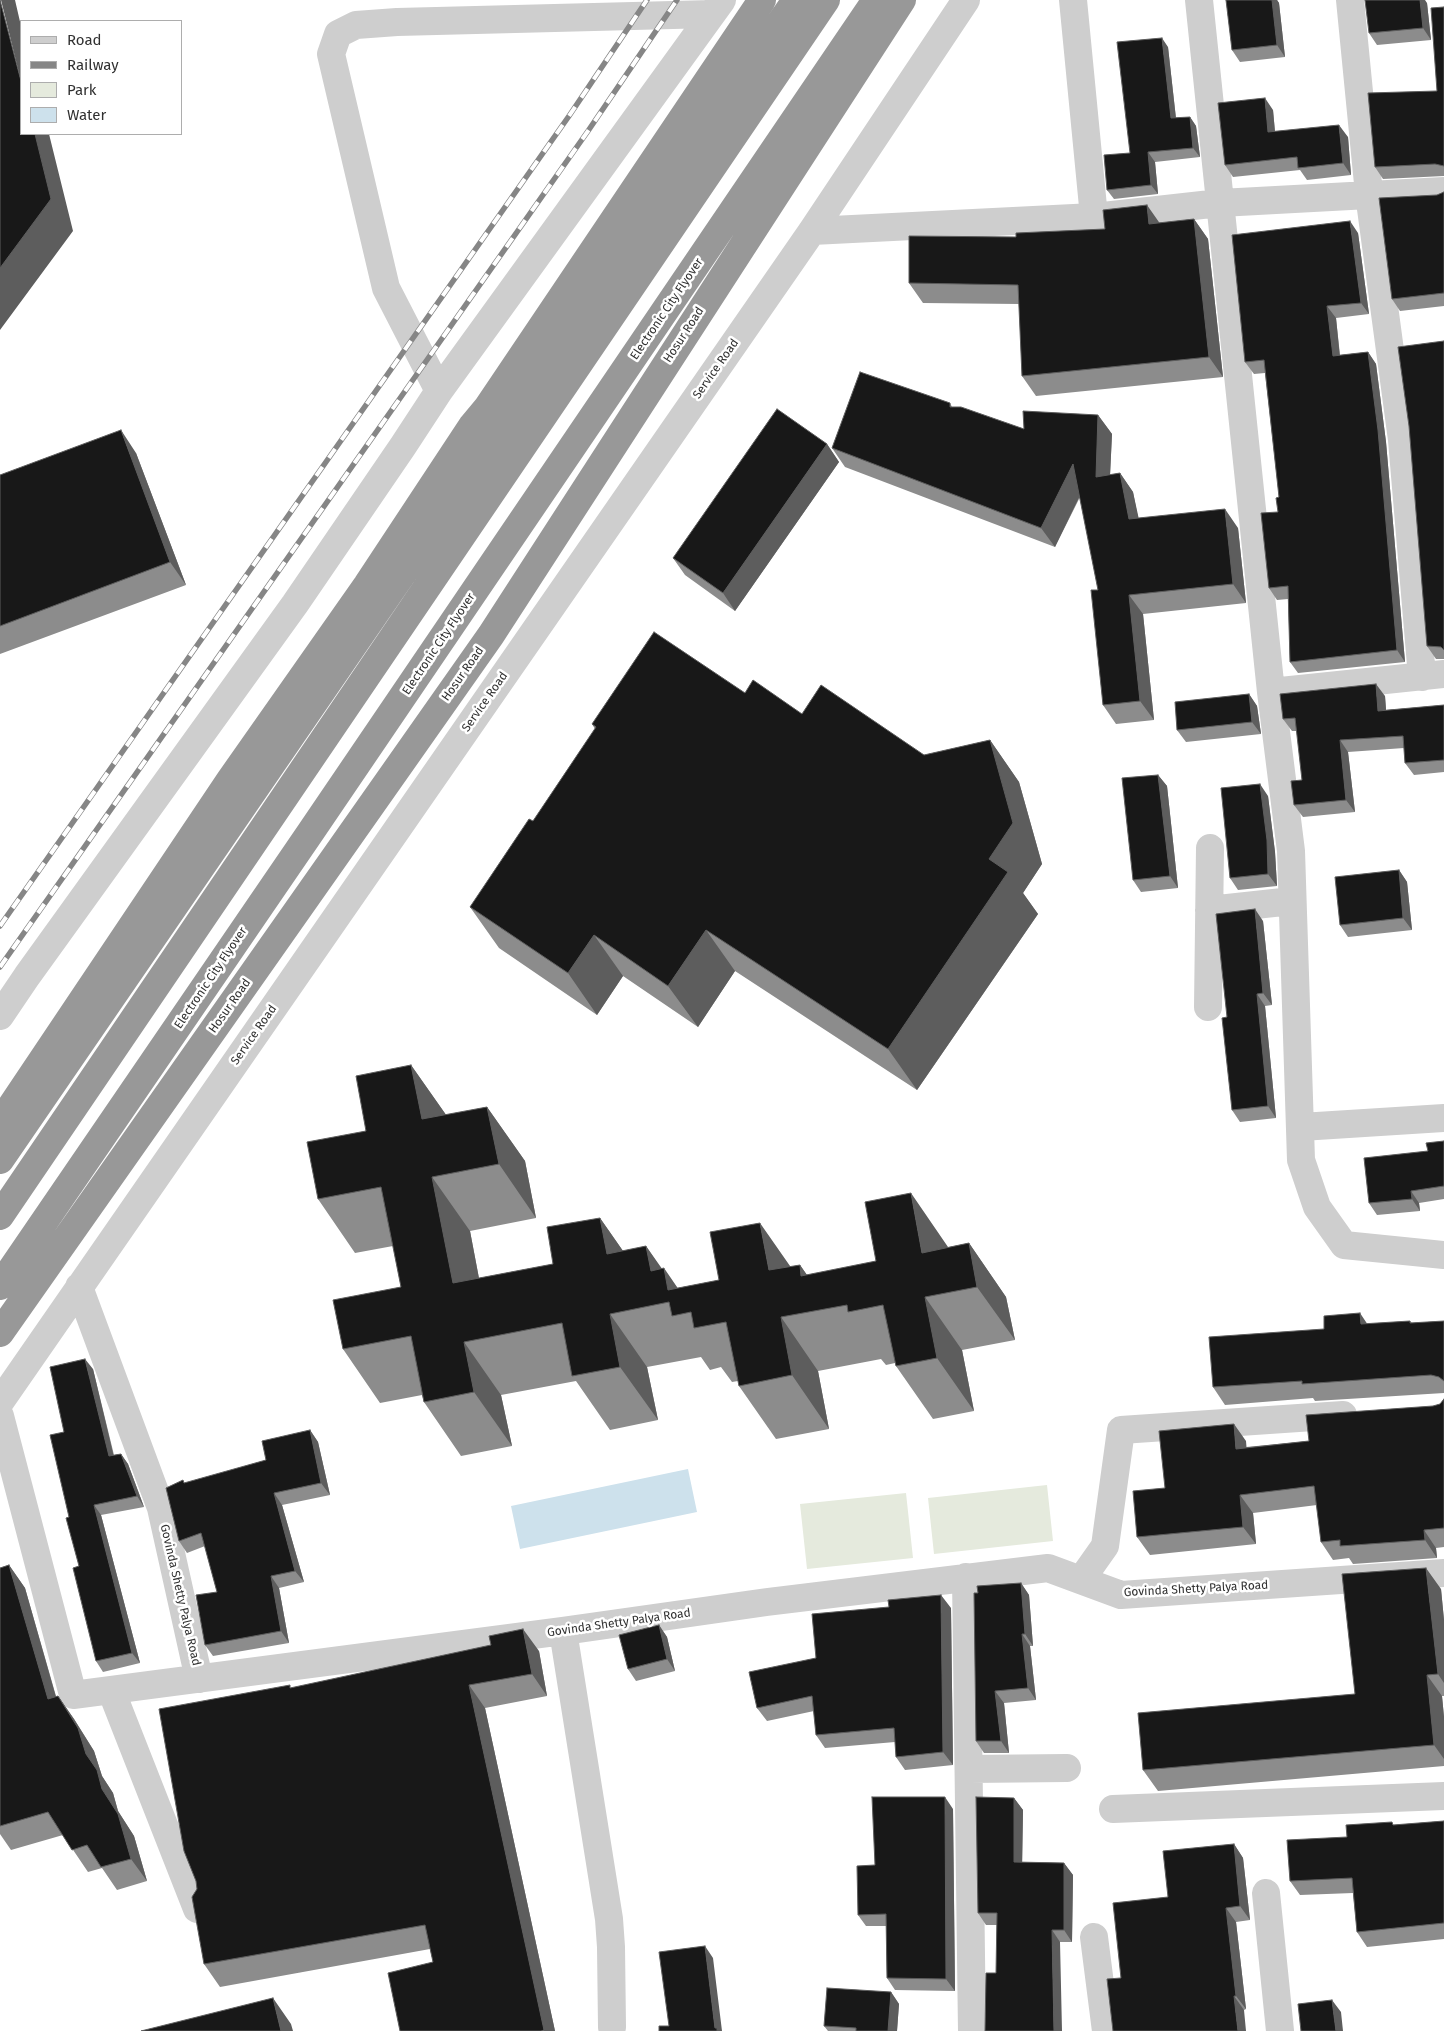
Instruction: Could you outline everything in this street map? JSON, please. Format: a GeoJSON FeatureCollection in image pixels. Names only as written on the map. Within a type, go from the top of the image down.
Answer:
{"type":"FeatureCollection","features":[{"type":"Feature","properties":{"kind":"highway"},"geometry":{"type":"LineString","coordinates":[[0,1123],[230,780],[367,585],[472,426],[487,408],[762,0]]}},
{"type":"Feature","properties":{"kind":"highway"},"geometry":{"type":"LineString","coordinates":[[0,1160],[796,0]]}},
{"type":"Feature","properties":{"kind":"highway"},"geometry":{"type":"LineString","coordinates":[[0,1216],[826,0]]}},
{"type":"Feature","properties":{"kind":"highway","name":"Electronic City Flyover"},"geometry":{"type":"LineString","coordinates":[[0,1286],[316,825],[876,0]]}},
{"type":"Feature","properties":{"kind":"highway","name":"Hosur Road"},"geometry":{"type":"LineString","coordinates":[[0,1333],[490,635],[902,0]]}},
{"type":"Feature","properties":{"kind":"street","name":"Service Road"},"geometry":{"type":"LineString","coordinates":[[0,1402],[812,231],[966,0]]}},
{"type":"Feature","properties":{"kind":"street"},"geometry":{"type":"LineString","coordinates":[[1073,0],[1094,217]]}},
{"type":"Feature","properties":{"kind":"street"},"geometry":{"type":"LineString","coordinates":[[1199,0],[1271,692],[1291,851],[1302,1160],[1317,1207],[1344,1245],[1444,1256]]}},
{"type":"Feature","properties":{"kind":"street"},"geometry":{"type":"LineString","coordinates":[[1271,692],[1433,676],[1369,194],[1350,0]]}},
{"type":"Feature","properties":{"kind":"street"},"geometry":{"type":"LineString","coordinates":[[439,392],[386,288],[331,54],[338,34],[356,25],[397,22],[717,7]]}},
{"type":"Feature","properties":{"kind":"street"},"geometry":{"type":"LineString","coordinates":[[0,1016],[26,976],[295,604],[439,392],[717,7]]}},
{"type":"Feature","properties":{"kind":"street"},"geometry":{"type":"LineString","coordinates":[[812,231],[1094,217],[1220,202],[1444,192]]}},
{"type":"Feature","properties":{"kind":"street"},"geometry":{"type":"LineString","coordinates":[[1208,1007],[1210,848]]}},
{"type":"Feature","properties":{"kind":"street"},"geometry":{"type":"LineString","coordinates":[[1209,910],[1292,901]]}},
{"type":"Feature","properties":{"kind":"street"},"geometry":{"type":"LineString","coordinates":[[1300,1127],[1444,1118]]}},
{"type":"Feature","properties":{"kind":"street","name":"Govinda Shetty Palya Road"},"geometry":{"type":"LineString","coordinates":[[79,1287],[161,1508],[200,1679],[767,1602],[1048,1568],[1121,1595],[1444,1573]]}},
{"type":"Feature","properties":{"kind":"street"},"geometry":{"type":"LineString","coordinates":[[1080,1580],[1105,1546],[1121,1430],[1366,1413]]}},
{"type":"Feature","properties":{"kind":"street"},"geometry":{"type":"LineString","coordinates":[[0,1416],[73,1695],[200,1679]]}},
{"type":"Feature","properties":{"kind":"street"},"geometry":{"type":"LineString","coordinates":[[966,1577],[972,2031]]}},
{"type":"Feature","properties":{"kind":"street"},"geometry":{"type":"LineString","coordinates":[[563,1631],[609,1919],[612,2027]]}},
{"type":"Feature","properties":{"kind":"street"},"geometry":{"type":"LineString","coordinates":[[111,1690],[197,1909]]}},
{"type":"Feature","properties":{"kind":"street"},"geometry":{"type":"LineString","coordinates":[[968,1769],[1067,1768]]}},
{"type":"Feature","properties":{"kind":"street"},"geometry":{"type":"LineString","coordinates":[[1113,1808],[1444,1796]]}},
{"type":"Feature","properties":{"kind":"street"},"geometry":{"type":"LineString","coordinates":[[1266,1893],[1280,2031]]}},
{"type":"Feature","properties":{"kind":"street"},"geometry":{"type":"LineString","coordinates":[[1094,1937],[1106,2031]]}},
{"type":"Feature","properties":{"kind":"green space"},"geometry":{"type":"Polygon","coordinates":[[[1047,1485],[1053,1541],[934,1554],[928,1498],[1047,1485]]]}},
{"type":"Feature","properties":{"kind":"green space"},"geometry":{"type":"Polygon","coordinates":[[[906,1493],[913,1558],[807,1569],[800,1504],[906,1493]]]}},
{"type":"Feature","properties":{"kind":"water"},"geometry":{"type":"Polygon","coordinates":[[[688,1469],[697,1512],[520,1549],[511,1506],[688,1469]]]}},
{"type":"Feature","properties":{"kind":"building"},"geometry":{"type":"Polygon","coordinates":[[[0,0],[20,77],[20,135],[35,135],[51,199],[0,268],[0,0]]]}},
{"type":"Feature","properties":{"kind":"building"},"geometry":{"type":"Polygon","coordinates":[[[1226,0],[1272,0],[1277,45],[1232,50],[1226,0]]]}},
{"type":"Feature","properties":{"kind":"building"},"geometry":{"type":"Polygon","coordinates":[[[1365,0],[1420,0],[1423,28],[1369,33],[1365,0]]]}},
{"type":"Feature","properties":{"kind":"building"},"geometry":{"type":"Polygon","coordinates":[[[1444,7],[1444,166],[1435,164],[1375,167],[1368,93],[1437,91],[1431,8],[1444,7]]]}},
{"type":"Feature","properties":{"kind":"building"},"geometry":{"type":"Polygon","coordinates":[[[1162,38],[1171,118],[1190,117],[1193,148],[1148,152],[1151,185],[1107,190],[1104,155],[1130,153],[1117,42],[1162,38]]]}},
{"type":"Feature","properties":{"kind":"building"},"geometry":{"type":"Polygon","coordinates":[[[1265,98],[1268,132],[1339,125],[1343,163],[1298,168],[1297,157],[1225,165],[1218,103],[1265,98]]]}},
{"type":"Feature","properties":{"kind":"building"},"geometry":{"type":"Polygon","coordinates":[[[1444,192],[1444,293],[1392,299],[1379,198],[1437,195],[1444,192]]]}},
{"type":"Feature","properties":{"kind":"building"},"geometry":{"type":"Polygon","coordinates":[[[1147,205],[1149,224],[1194,219],[1209,357],[1022,376],[1018,285],[909,283],[909,236],[1016,237],[1016,233],[1105,229],[1103,210],[1147,205]]]}},
{"type":"Feature","properties":{"kind":"building"},"geometry":{"type":"Polygon","coordinates":[[[1350,221],[1361,303],[1327,306],[1333,356],[1368,352],[1378,430],[1397,650],[1290,662],[1288,586],[1269,588],[1261,513],[1278,512],[1276,498],[1279,497],[1264,360],[1245,362],[1232,235],[1350,221]]]}},
{"type":"Feature","properties":{"kind":"building"},"geometry":{"type":"Polygon","coordinates":[[[1444,341],[1444,650],[1441,647],[1427,646],[1409,426],[1398,347],[1444,341]]]}},
{"type":"Feature","properties":{"kind":"building"},"geometry":{"type":"Polygon","coordinates":[[[860,372],[950,403],[950,407],[961,407],[1024,429],[1023,411],[1098,415],[1096,477],[1120,473],[1129,519],[1225,509],[1233,584],[1129,595],[1140,701],[1103,705],[1091,590],[1098,590],[1073,464],[1041,528],[832,448],[860,372]]]}},
{"type":"Feature","properties":{"kind":"building"},"geometry":{"type":"Polygon","coordinates":[[[777,409],[827,444],[723,593],[673,558],[777,409]]]}},
{"type":"Feature","properties":{"kind":"building"},"geometry":{"type":"Polygon","coordinates":[[[121,430],[170,562],[0,626],[0,475],[121,430]]]}},
{"type":"Feature","properties":{"kind":"building"},"geometry":{"type":"Polygon","coordinates":[[[654,632],[745,693],[753,680],[802,714],[821,685],[924,755],[990,740],[1013,823],[989,859],[1008,872],[888,1049],[706,930],[668,986],[594,935],[568,973],[470,907],[529,819],[533,821],[596,727],[592,724],[654,632]]]}},
{"type":"Feature","properties":{"kind":"building"},"geometry":{"type":"Polygon","coordinates":[[[1376,684],[1378,711],[1444,705],[1444,760],[1405,763],[1403,736],[1340,740],[1346,800],[1294,805],[1291,781],[1302,780],[1295,718],[1283,719],[1280,694],[1376,684]]]}},
{"type":"Feature","properties":{"kind":"building"},"geometry":{"type":"Polygon","coordinates":[[[1249,694],[1252,722],[1177,730],[1175,702],[1249,694]]]}},
{"type":"Feature","properties":{"kind":"building"},"geometry":{"type":"Polygon","coordinates":[[[1158,775],[1170,876],[1133,880],[1122,778],[1158,775]]]}},
{"type":"Feature","properties":{"kind":"building"},"geometry":{"type":"Polygon","coordinates":[[[1260,784],[1267,840],[1268,874],[1230,878],[1221,788],[1260,784]]]}},
{"type":"Feature","properties":{"kind":"building"},"geometry":{"type":"Polygon","coordinates":[[[1399,870],[1403,918],[1340,925],[1335,877],[1399,870]]]}},
{"type":"Feature","properties":{"kind":"building"},"geometry":{"type":"Polygon","coordinates":[[[1255,909],[1263,993],[1257,994],[1268,1106],[1232,1110],[1222,1018],[1227,1017],[1216,914],[1255,909]]]}},
{"type":"Feature","properties":{"kind":"building"},"geometry":{"type":"Polygon","coordinates":[[[411,1065],[422,1119],[487,1107],[499,1164],[432,1177],[453,1283],[553,1264],[547,1227],[600,1218],[607,1254],[646,1246],[651,1271],[664,1268],[668,1290],[719,1280],[710,1232],[760,1223],[769,1270],[800,1265],[801,1276],[876,1261],[865,1202],[911,1193],[922,1253],[969,1243],[977,1287],[925,1297],[937,1358],[896,1366],[883,1305],[848,1312],[847,1305],[781,1317],[792,1375],[739,1386],[726,1322],[694,1328],[691,1312],[672,1316],[669,1302],[610,1314],[620,1367],[572,1376],[562,1323],[464,1342],[474,1392],[424,1402],[411,1336],[343,1349],[333,1300],[401,1287],[381,1187],[318,1199],[307,1142],[366,1131],[356,1076],[411,1065]]]}},
{"type":"Feature","properties":{"kind":"building"},"geometry":{"type":"Polygon","coordinates":[[[1444,1141],[1444,1186],[1411,1191],[1412,1199],[1369,1203],[1364,1158],[1428,1151],[1426,1143],[1444,1141]]]}},
{"type":"Feature","properties":{"kind":"building"},"geometry":{"type":"Polygon","coordinates":[[[1360,1313],[1361,1324],[1444,1321],[1444,1381],[1439,1377],[1431,1375],[1302,1384],[1302,1381],[1213,1387],[1209,1337],[1324,1329],[1324,1316],[1360,1313]]]}},
{"type":"Feature","properties":{"kind":"building"},"geometry":{"type":"Polygon","coordinates":[[[85,1359],[109,1456],[121,1454],[137,1496],[94,1505],[132,1653],[96,1661],[73,1568],[79,1566],[66,1518],[69,1517],[50,1435],[64,1432],[50,1367],[85,1359]]]}},
{"type":"Feature","properties":{"kind":"building"},"geometry":{"type":"Polygon","coordinates":[[[1444,1399],[1444,1528],[1424,1530],[1425,1540],[1340,1546],[1340,1540],[1321,1542],[1314,1486],[1240,1495],[1243,1527],[1137,1537],[1133,1491],[1165,1488],[1159,1431],[1234,1424],[1236,1449],[1309,1441],[1306,1415],[1433,1406],[1440,1404],[1444,1399]]]}},
{"type":"Feature","properties":{"kind":"building"},"geometry":{"type":"Polygon","coordinates":[[[310,1430],[321,1483],[274,1493],[295,1571],[271,1576],[281,1631],[205,1645],[196,1595],[217,1592],[201,1533],[179,1541],[166,1488],[183,1480],[184,1483],[266,1460],[262,1441],[310,1430]]]}},
{"type":"Feature","properties":{"kind":"building"},"geometry":{"type":"Polygon","coordinates":[[[9,1565],[48,1699],[58,1696],[78,1728],[86,1754],[97,1770],[102,1789],[118,1814],[131,1859],[101,1867],[87,1845],[72,1850],[48,1812],[0,1826],[0,1568],[9,1565]]]}},
{"type":"Feature","properties":{"kind":"building"},"geometry":{"type":"Polygon","coordinates":[[[1426,1568],[1438,1674],[1427,1675],[1434,1745],[1143,1770],[1138,1713],[1355,1694],[1342,1574],[1426,1568]]]}},
{"type":"Feature","properties":{"kind":"building"},"geometry":{"type":"Polygon","coordinates":[[[1021,1583],[1025,1634],[1022,1634],[1028,1688],[995,1691],[1001,1741],[976,1741],[974,1593],[978,1593],[977,1586],[1021,1583]]]}},
{"type":"Feature","properties":{"kind":"building"},"geometry":{"type":"Polygon","coordinates":[[[941,1595],[943,1752],[896,1757],[894,1728],[816,1735],[812,1696],[757,1708],[749,1672],[816,1658],[812,1614],[889,1607],[888,1600],[941,1595]]]}},
{"type":"Feature","properties":{"kind":"building"},"geometry":{"type":"Polygon","coordinates":[[[659,1625],[667,1659],[628,1669],[619,1635],[659,1625]]]}},
{"type":"Feature","properties":{"kind":"building"},"geometry":{"type":"Polygon","coordinates":[[[523,1629],[532,1674],[469,1685],[544,2030],[400,2031],[388,1973],[433,1962],[425,1925],[204,1964],[192,1897],[197,1889],[196,1881],[184,1851],[159,1709],[290,1685],[290,1688],[491,1645],[489,1636],[523,1629]]]}},
{"type":"Feature","properties":{"kind":"building"},"geometry":{"type":"Polygon","coordinates":[[[872,1797],[945,1797],[946,1979],[887,1978],[886,1914],[858,1915],[857,1866],[875,1865],[872,1797]]]}},
{"type":"Feature","properties":{"kind":"building"},"geometry":{"type":"Polygon","coordinates":[[[976,1797],[1014,1798],[1014,1862],[1064,1863],[1064,1930],[1052,1930],[1054,2031],[985,2031],[986,1973],[996,1973],[997,1913],[978,1913],[976,1797]]]}},
{"type":"Feature","properties":{"kind":"building"},"geometry":{"type":"Polygon","coordinates":[[[1444,1821],[1444,1923],[1357,1932],[1352,1878],[1290,1881],[1287,1840],[1347,1837],[1346,1825],[1392,1822],[1393,1825],[1444,1821]]]}},
{"type":"Feature","properties":{"kind":"building"},"geometry":{"type":"Polygon","coordinates":[[[1234,1844],[1240,1906],[1226,1908],[1238,2031],[1113,2031],[1107,1979],[1121,1978],[1113,1903],[1168,1897],[1163,1851],[1234,1844]]]}},
{"type":"Feature","properties":{"kind":"building"},"geometry":{"type":"Polygon","coordinates":[[[705,1946],[715,2028],[717,2028],[717,2031],[659,2031],[659,2026],[669,2026],[659,1952],[705,1946]]]}},
{"type":"Feature","properties":{"kind":"building"},"geometry":{"type":"Polygon","coordinates":[[[827,1988],[891,1992],[888,2031],[856,2031],[856,2028],[824,2026],[827,1988]]]}},
{"type":"Feature","properties":{"kind":"building"},"geometry":{"type":"Polygon","coordinates":[[[273,1998],[281,2031],[141,2031],[273,1998]]]}},
{"type":"Feature","properties":{"kind":"building"},"geometry":{"type":"Polygon","coordinates":[[[1332,2000],[1336,2031],[1301,2031],[1298,2004],[1332,2000]]]}},
{"type":"Feature","properties":{"kind":"railway"},"geometry":{"type":"LineString","coordinates":[[0,926],[569,116],[647,0]]}},
{"type":"Feature","properties":{"kind":"railway"},"geometry":{"type":"LineString","coordinates":[[0,967],[588,131],[677,0]]}}]}
